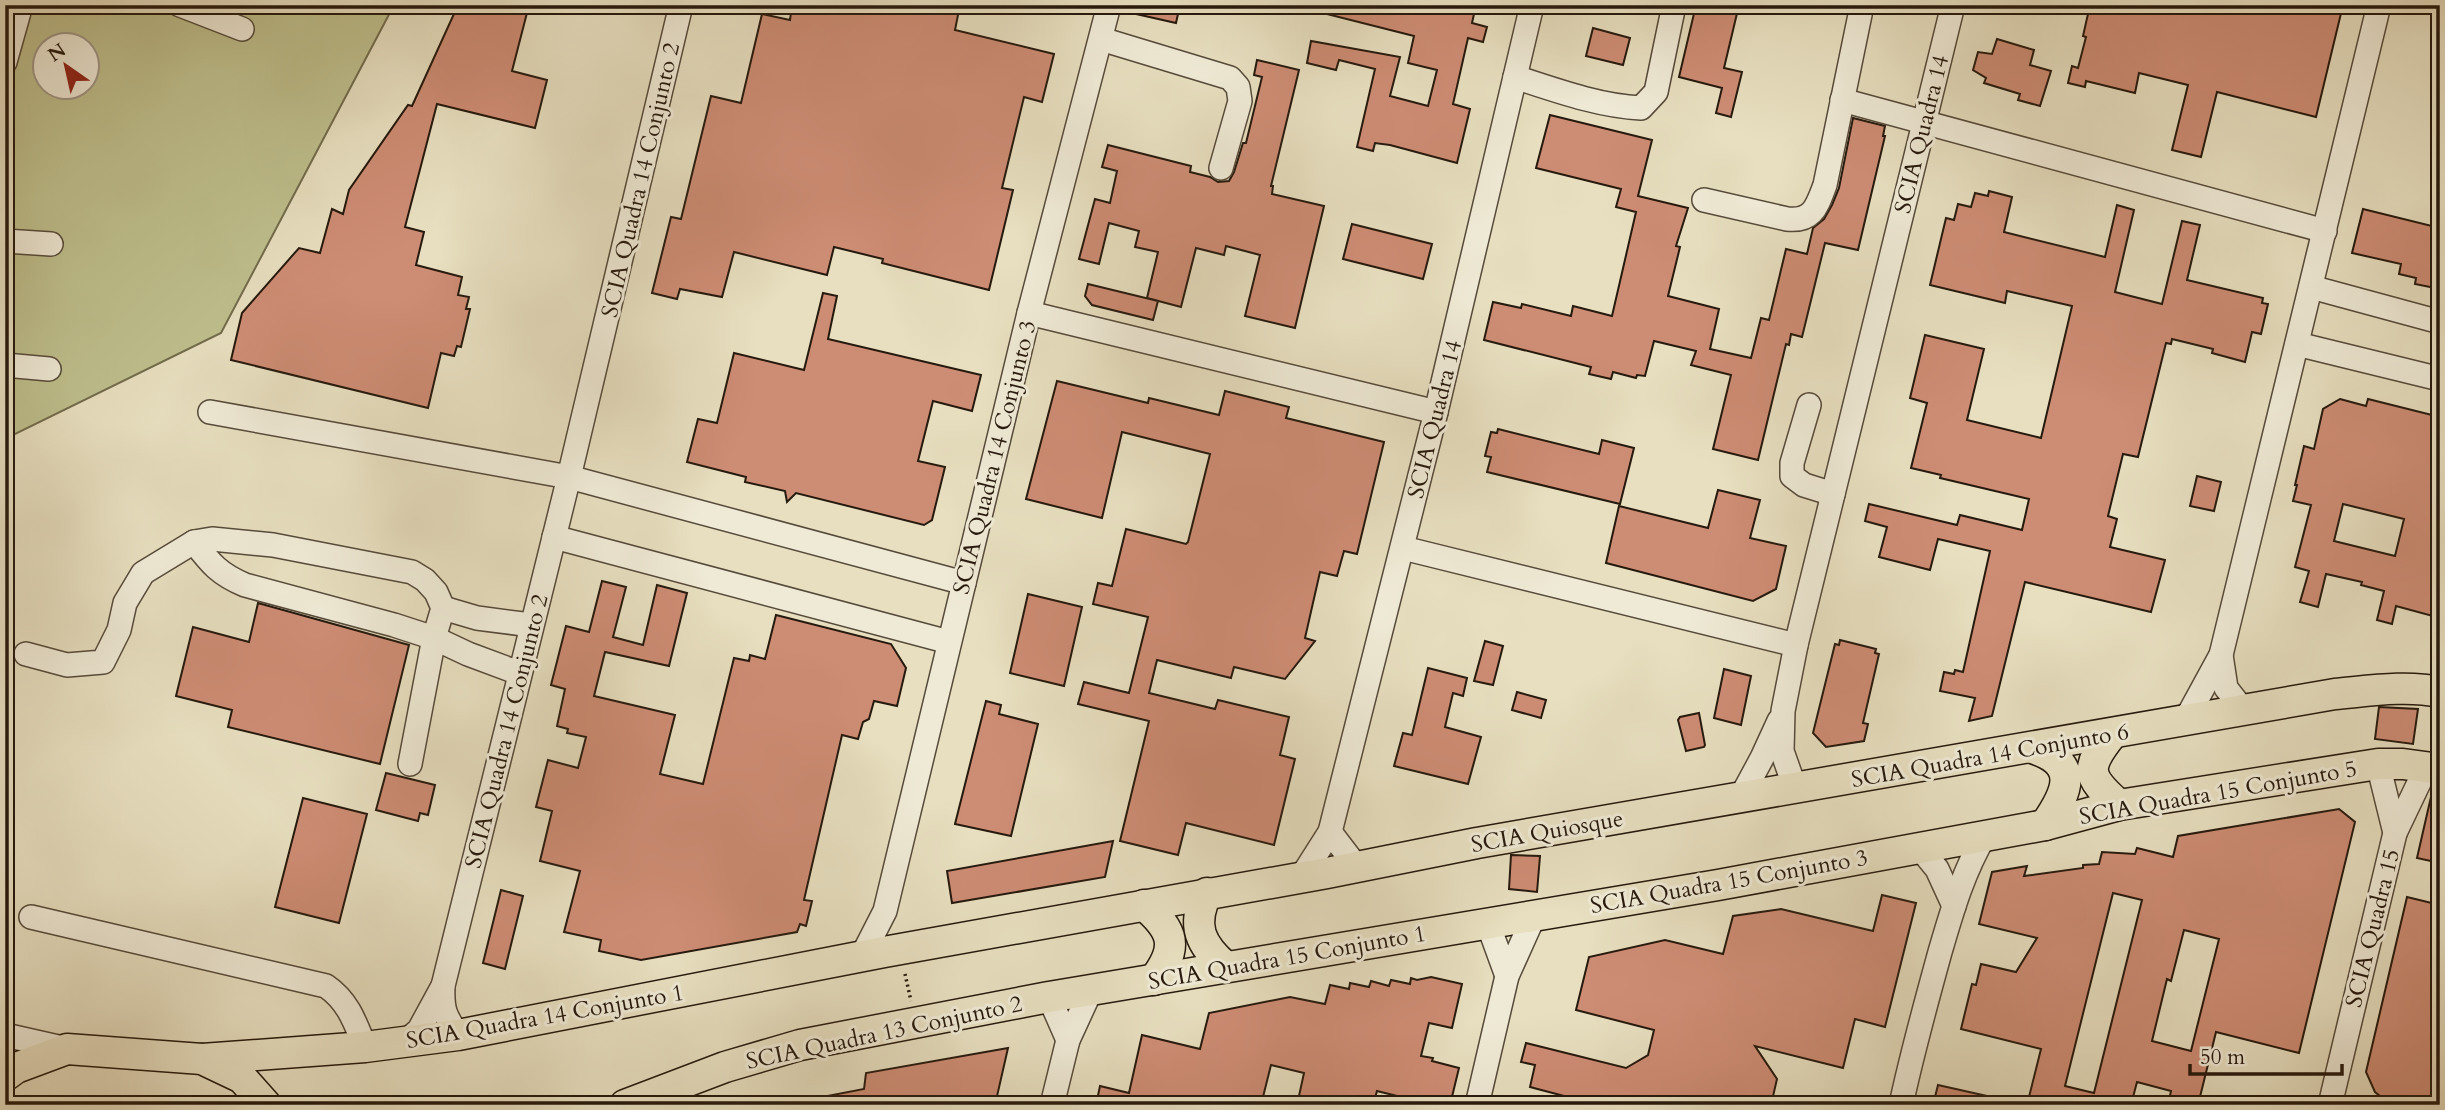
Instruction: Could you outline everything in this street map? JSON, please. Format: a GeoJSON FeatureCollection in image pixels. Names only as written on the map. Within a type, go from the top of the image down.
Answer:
{"type":"FeatureCollection","features":[{"type":"Feature","properties":{"kind":"main road","name":"SCIA Quadra 14 Conjunto 6"},"geometry":{"type":"LineString","coordinates":[[1768,792],[2335,694],[2381,690],[2440,692]]}},
{"type":"Feature","properties":{"kind":"main road"},"geometry":{"type":"LineString","coordinates":[[2112,734],[2095,756],[2092,770],[2104,791],[2119,805]]}},
{"type":"Feature","properties":{"kind":"main road"},"geometry":{"type":"LineString","coordinates":[[2032,748],[2051,754],[2065,773],[2066,786],[2060,803],[2045,825]]}},
{"type":"Feature","properties":{"kind":"main road","name":"SCIA Quadra 15 Conjunto 5"},"geometry":{"type":"LineString","coordinates":[[1950,841],[2045,825],[2119,805],[2411,766]]}},
{"type":"Feature","properties":{"kind":"main road","name":"SCIA Quiosque"},"geometry":{"type":"LineString","coordinates":[[1314,875],[1768,792]]}},
{"type":"Feature","properties":{"kind":"main road","name":"SCIA Quadra 15 Conjunto 3"},"geometry":{"type":"LineString","coordinates":[[1510,920],[1950,841]]}},
{"type":"Feature","properties":{"kind":"main road"},"geometry":{"type":"LineString","coordinates":[[888,951],[1314,875]]}},
{"type":"Feature","properties":{"kind":"main road"},"geometry":{"type":"LineString","coordinates":[[1207,893],[1198,920],[1202,939],[1212,955],[1226,967]]}},
{"type":"Feature","properties":{"kind":"main road"},"geometry":{"type":"LineString","coordinates":[[1144,905],[1160,919],[1168,932],[1171,949],[1166,964],[1154,980]]}},
{"type":"Feature","properties":{"kind":"main road","name":"SCIA Quadra 15 Conjunto 1"},"geometry":{"type":"LineString","coordinates":[[1069,994],[1510,920]]}},
{"type":"Feature","properties":{"kind":"main road","name":"SCIA Quadra 14 Conjunto 1"},"geometry":{"type":"LineString","coordinates":[[202,1059],[365,1047],[458,1035],[888,951]]}},
{"type":"Feature","properties":{"kind":"main road","name":"SCIA Quadra 13 Conjunto 2"},"geometry":{"type":"LineString","coordinates":[[625,1105],[725,1067],[800,1045],[1069,994]]}},
{"type":"Feature","properties":{"kind":"main road"},"geometry":{"type":"LineString","coordinates":[[5,1076],[16,1068],[67,1049],[202,1059],[242,1078],[265,1105]]}},
{"type":"Feature","properties":{"kind":"street"},"geometry":{"type":"LineString","coordinates":[[5,62],[21,5]]}},
{"type":"Feature","properties":{"kind":"street"},"geometry":{"type":"LineString","coordinates":[[180,5],[242,29]]}},
{"type":"Feature","properties":{"kind":"street","name":"SCIA Quadra 14 Conjunto 2"},"geometry":{"type":"LineString","coordinates":[[443,986],[569,477],[681,5]]}},
{"type":"Feature","properties":{"kind":"street","name":"SCIA Quadra 14 Conjunto 3"},"geometry":{"type":"LineString","coordinates":[[888,951],[885,911],[1029,313],[1109,5]]}},
{"type":"Feature","properties":{"kind":"street","name":"SCIA Quadra 14"},"geometry":{"type":"LineString","coordinates":[[1314,875],[1330,832],[1403,548],[1532,5]]}},
{"type":"Feature","properties":{"kind":"street"},"geometry":{"type":"LineString","coordinates":[[1515,77],[1613,104],[1642,108],[1656,92],[1674,5]]}},
{"type":"Feature","properties":{"kind":"street"},"geometry":{"type":"LineString","coordinates":[[1704,200],[1787,219],[1798,220],[1811,214],[1825,185],[1862,5]]}},
{"type":"Feature","properties":{"kind":"street","name":"SCIA Quadra 14"},"geometry":{"type":"LineString","coordinates":[[1768,792],[1782,751],[1783,711],[1796,645],[1953,5]]}},
{"type":"Feature","properties":{"kind":"street"},"geometry":{"type":"LineString","coordinates":[[2198,718],[2221,656],[2379,5]]}},
{"type":"Feature","properties":{"kind":"street"},"geometry":{"type":"LineString","coordinates":[[1101,39],[1230,78],[1238,87],[1240,101],[1221,169]]}},
{"type":"Feature","properties":{"kind":"street"},"geometry":{"type":"LineString","coordinates":[[1842,100],[2325,231]]}},
{"type":"Feature","properties":{"kind":"street"},"geometry":{"type":"LineString","coordinates":[[5,241],[51,244]]}},
{"type":"Feature","properties":{"kind":"street"},"geometry":{"type":"LineString","coordinates":[[2311,287],[2440,322]]}},
{"type":"Feature","properties":{"kind":"street"},"geometry":{"type":"LineString","coordinates":[[1029,313],[1436,412]]}},
{"type":"Feature","properties":{"kind":"street"},"geometry":{"type":"LineString","coordinates":[[2297,344],[2440,379]]}},
{"type":"Feature","properties":{"kind":"street"},"geometry":{"type":"LineString","coordinates":[[5,365],[49,369]]}},
{"type":"Feature","properties":{"kind":"street"},"geometry":{"type":"LineString","coordinates":[[1809,405],[1792,463],[1792,476],[1804,485],[1833,494]]}},
{"type":"Feature","properties":{"kind":"street"},"geometry":{"type":"LineString","coordinates":[[210,412],[569,477],[964,583]]}},
{"type":"Feature","properties":{"kind":"street"},"geometry":{"type":"LineString","coordinates":[[554,537],[949,642]]}},
{"type":"Feature","properties":{"kind":"street"},"geometry":{"type":"LineString","coordinates":[[26,654],[67,665],[103,662],[119,630],[125,603],[143,573],[194,542],[212,539],[273,545],[412,572],[425,580],[436,592],[443,608],[434,638],[410,764]]}},
{"type":"Feature","properties":{"kind":"street"},"geometry":{"type":"LineString","coordinates":[[194,542],[224,576],[245,585],[394,625],[434,638],[519,673]]}},
{"type":"Feature","properties":{"kind":"street"},"geometry":{"type":"LineString","coordinates":[[1403,548],[1796,645]]}},
{"type":"Feature","properties":{"kind":"street"},"geometry":{"type":"LineString","coordinates":[[443,608],[477,618],[531,625]]}},
{"type":"Feature","properties":{"kind":"street"},"geometry":{"type":"LineString","coordinates":[[2221,656],[2226,688],[2245,711]]}},
{"type":"Feature","properties":{"kind":"street","name":"SCIA Quadra 14"},"geometry":{"type":"LineString","coordinates":[[1768,792],[1762,758],[1783,711]]}},
{"type":"Feature","properties":{"kind":"street","name":"SCIA Quadra 15"},"geometry":{"type":"LineString","coordinates":[[2395,833],[2411,766]]}},
{"type":"Feature","properties":{"kind":"street","name":"SCIA Quadra 15"},"geometry":{"type":"LineString","coordinates":[[2330,1105],[2411,766]]}},
{"type":"Feature","properties":{"kind":"street"},"geometry":{"type":"LineString","coordinates":[[1330,832],[1356,866]]}},
{"type":"Feature","properties":{"kind":"street"},"geometry":{"type":"LineString","coordinates":[[1900,1105],[1917,1032],[1954,906],[1969,862],[1985,835]]}},
{"type":"Feature","properties":{"kind":"street"},"geometry":{"type":"LineString","coordinates":[[1919,847],[1941,877],[1954,906]]}},
{"type":"Feature","properties":{"kind":"street"},"geometry":{"type":"LineString","coordinates":[[885,911],[888,951]]}},
{"type":"Feature","properties":{"kind":"street"},"geometry":{"type":"LineString","coordinates":[[31,917],[326,986],[338,994],[350,1010],[365,1047]]}},
{"type":"Feature","properties":{"kind":"street"},"geometry":{"type":"LineString","coordinates":[[1507,976],[1510,920]]}},
{"type":"Feature","properties":{"kind":"street"},"geometry":{"type":"LineString","coordinates":[[1477,1105],[1507,976],[1510,920]]}},
{"type":"Feature","properties":{"kind":"street"},"geometry":{"type":"LineString","coordinates":[[443,986],[442,1005],[446,1017],[458,1035]]}},
{"type":"Feature","properties":{"kind":"street"},"geometry":{"type":"LineString","coordinates":[[406,1041],[419,1030],[443,986]]}},
{"type":"Feature","properties":{"kind":"street"},"geometry":{"type":"LineString","coordinates":[[1068,1040],[1069,994]]}},
{"type":"Feature","properties":{"kind":"street"},"geometry":{"type":"LineString","coordinates":[[1052,1105],[1068,1040],[1069,994]]}},
{"type":"Feature","properties":{"kind":"street"},"geometry":{"type":"LineString","coordinates":[[5,1035],[67,1049]]}},
{"type":"Feature","properties":{"kind":"path"},"geometry":{"type":"LineString","coordinates":[[888,951],[916,1023]]}},
{"type":"Feature","properties":{"kind":"green space"},"geometry":{"type":"Polygon","coordinates":[[[5,5],[394,5],[221,333],[5,439],[5,5]]]}},
{"type":"Feature","properties":{"kind":"building"},"geometry":{"type":"Polygon","coordinates":[[[458,5],[529,5],[512,71],[547,80],[535,128],[437,104],[405,227],[424,232],[416,265],[462,277],[458,295],[469,297],[466,309],[470,309],[461,347],[457,346],[454,356],[441,353],[428,408],[231,360],[242,313],[299,248],[320,253],[332,209],[343,214],[349,190],[408,105],[412,106],[458,5]]]}},
{"type":"Feature","properties":{"kind":"building"},"geometry":{"type":"Polygon","coordinates":[[[792,5],[960,5],[955,30],[1054,54],[1042,102],[1024,97],[1002,188],[1013,190],[989,290],[882,263],[883,259],[834,247],[827,275],[734,252],[722,297],[680,289],[677,299],[652,293],[671,217],[681,219],[711,96],[741,103],[762,14],[790,20],[792,5]]]}},
{"type":"Feature","properties":{"kind":"building"},"geometry":{"type":"Polygon","coordinates":[[[1128,5],[1180,5],[1176,23],[1127,12],[1128,5]]]}},
{"type":"Feature","properties":{"kind":"building"},"geometry":{"type":"Polygon","coordinates":[[[1316,5],[1476,5],[1472,23],[1487,27],[1483,42],[1468,38],[1453,104],[1470,109],[1457,163],[1390,145],[1375,143],[1373,151],[1357,147],[1375,69],[1339,60],[1336,70],[1307,63],[1311,41],[1400,57],[1390,96],[1428,106],[1437,70],[1408,63],[1414,36],[1315,11],[1316,5]]]}},
{"type":"Feature","properties":{"kind":"building"},"geometry":{"type":"Polygon","coordinates":[[[1696,5],[1739,5],[1724,68],[1742,72],[1731,117],[1716,113],[1722,88],[1679,77],[1696,5]]]}},
{"type":"Feature","properties":{"kind":"building"},"geometry":{"type":"Polygon","coordinates":[[[2090,5],[2343,5],[2316,117],[2217,92],[2201,157],[2172,150],[2188,85],[2139,73],[2135,93],[2086,81],[2085,87],[2068,83],[2072,66],[2078,68],[2090,5]]]}},
{"type":"Feature","properties":{"kind":"building"},"geometry":{"type":"Polygon","coordinates":[[[1593,28],[1630,38],[1623,65],[1586,56],[1593,28]]]}},
{"type":"Feature","properties":{"kind":"building"},"geometry":{"type":"Polygon","coordinates":[[[1997,39],[2034,50],[2030,65],[2051,71],[2040,106],[2018,100],[2020,94],[1984,83],[1986,78],[1973,70],[1978,52],[1992,54],[1997,39]]]}},
{"type":"Feature","properties":{"kind":"building"},"geometry":{"type":"Polygon","coordinates":[[[1257,60],[1299,70],[1271,186],[1272,194],[1324,206],[1295,328],[1245,316],[1260,255],[1226,246],[1224,255],[1196,248],[1181,307],[1147,298],[1158,252],[1135,247],[1139,231],[1109,223],[1099,264],[1079,259],[1095,199],[1110,203],[1117,171],[1102,167],[1108,145],[1191,166],[1190,172],[1218,182],[1229,181],[1243,143],[1246,143],[1262,77],[1254,75],[1257,60]]]}},
{"type":"Feature","properties":{"kind":"building"},"geometry":{"type":"Polygon","coordinates":[[[1550,115],[1652,140],[1638,196],[1688,208],[1676,246],[1680,247],[1668,296],[1719,309],[1710,349],[1751,358],[1761,318],[1769,320],[1786,249],[1807,254],[1813,228],[1824,219],[1832,205],[1839,188],[1853,118],[1885,126],[1885,136],[1858,250],[1825,243],[1802,337],[1791,334],[1789,345],[1786,344],[1758,460],[1713,449],[1731,375],[1691,365],[1696,351],[1654,341],[1645,376],[1637,375],[1636,378],[1613,372],[1611,379],[1589,374],[1591,367],[1484,340],[1493,302],[1521,308],[1522,304],[1571,316],[1573,306],[1612,316],[1636,212],[1616,207],[1621,189],[1536,168],[1550,115]]]}},
{"type":"Feature","properties":{"kind":"building"},"geometry":{"type":"Polygon","coordinates":[[[1989,191],[2012,197],[2004,232],[2105,257],[2117,205],[2134,210],[2115,292],[2162,304],[2182,221],[2200,225],[2187,280],[2263,298],[2262,303],[2268,304],[2261,334],[2252,332],[2245,362],[2212,353],[2213,349],[2172,339],[2171,344],[2166,343],[2138,457],[2123,454],[2108,516],[2117,519],[2110,547],[2165,560],[2151,612],[2025,582],[1992,716],[1969,721],[1975,698],[1940,691],[1944,672],[1963,672],[1990,551],[1938,539],[1930,570],[1879,557],[1887,527],[1865,521],[1869,504],[1957,525],[1960,515],[2022,530],[2029,499],[1940,478],[1941,475],[1911,468],[1927,403],[1910,398],[1925,335],[1984,349],[1967,420],[2041,438],[2072,306],[2007,291],[2005,303],[1930,285],[1946,218],[1954,220],[1958,204],[1971,207],[1975,193],[1988,196],[1989,191]]]}},
{"type":"Feature","properties":{"kind":"building"},"geometry":{"type":"Polygon","coordinates":[[[2363,209],[2440,228],[2440,289],[2415,284],[2416,278],[2399,274],[2401,264],[2352,253],[2363,209]]]}},
{"type":"Feature","properties":{"kind":"building"},"geometry":{"type":"Polygon","coordinates":[[[1352,224],[1432,244],[1423,279],[1343,259],[1352,224]]]}},
{"type":"Feature","properties":{"kind":"building"},"geometry":{"type":"Polygon","coordinates":[[[1088,284],[1158,301],[1153,320],[1092,305],[1085,296],[1088,284]]]}},
{"type":"Feature","properties":{"kind":"building"},"geometry":{"type":"Polygon","coordinates":[[[823,293],[837,296],[828,339],[981,375],[972,411],[933,401],[918,461],[945,467],[932,520],[924,525],[796,493],[787,502],[785,491],[745,482],[746,477],[687,462],[698,419],[717,423],[734,353],[804,370],[823,293]]]}},
{"type":"Feature","properties":{"kind":"building"},"geometry":{"type":"Polygon","coordinates":[[[1057,381],[1148,403],[1149,398],[1219,415],[1225,391],[1289,407],[1286,418],[1384,442],[1357,554],[1344,551],[1337,576],[1320,572],[1305,638],[1315,641],[1285,679],[1234,667],[1231,678],[1157,660],[1149,693],[1215,709],[1218,700],[1289,717],[1280,755],[1295,759],[1274,845],[1186,823],[1178,855],[1120,841],[1149,721],[1078,704],[1084,682],[1129,693],[1148,617],[1093,604],[1098,583],[1112,586],[1126,529],[1186,544],[1188,542],[1210,454],[1122,432],[1102,518],[1026,499],[1057,381]]]}},
{"type":"Feature","properties":{"kind":"building"},"geometry":{"type":"Polygon","coordinates":[[[2340,399],[2366,406],[2368,399],[2440,417],[2440,498],[2435,518],[2440,520],[2440,618],[2396,606],[2392,624],[2377,620],[2384,591],[2361,585],[2362,582],[2326,574],[2318,607],[2300,602],[2309,571],[2295,567],[2311,505],[2293,501],[2304,446],[2314,449],[2323,409],[2340,399]],[[2343,504],[2334,541],[2395,556],[2404,519],[2343,504]]]}},
{"type":"Feature","properties":{"kind":"building"},"geometry":{"type":"Polygon","coordinates":[[[1498,429],[1599,454],[1602,440],[1634,448],[1620,504],[1487,472],[1491,457],[1485,456],[1491,432],[1497,433],[1498,429]]]}},
{"type":"Feature","properties":{"kind":"building"},"geometry":{"type":"Polygon","coordinates":[[[2197,476],[2221,482],[2214,511],[2190,506],[2197,476]]]}},
{"type":"Feature","properties":{"kind":"building"},"geometry":{"type":"Polygon","coordinates":[[[1718,490],[1760,500],[1750,538],[1786,546],[1776,589],[1753,601],[1606,563],[1619,506],[1708,528],[1718,490]]]}},
{"type":"Feature","properties":{"kind":"building"},"geometry":{"type":"Polygon","coordinates":[[[602,581],[626,587],[613,637],[643,645],[657,585],[687,593],[669,666],[605,652],[594,696],[675,715],[660,774],[703,784],[734,658],[749,661],[750,655],[765,659],[776,615],[891,644],[906,668],[897,706],[874,701],[869,719],[863,722],[858,739],[842,735],[804,900],[812,901],[806,926],[800,924],[797,932],[641,960],[599,951],[601,940],[564,932],[580,871],[540,861],[552,811],[536,807],[548,760],[578,768],[586,737],[567,733],[568,729],[557,726],[565,689],[551,685],[566,626],[589,632],[602,581]]]}},
{"type":"Feature","properties":{"kind":"building"},"geometry":{"type":"Polygon","coordinates":[[[1028,594],[1082,607],[1064,686],[1010,673],[1028,594]]]}},
{"type":"Feature","properties":{"kind":"building"},"geometry":{"type":"Polygon","coordinates":[[[258,603],[409,645],[380,764],[228,727],[232,710],[176,696],[193,627],[249,642],[258,603]]]}},
{"type":"Feature","properties":{"kind":"building"},"geometry":{"type":"Polygon","coordinates":[[[1840,640],[1876,649],[1875,653],[1879,654],[1863,723],[1868,724],[1864,741],[1826,747],[1813,733],[1835,644],[1839,645],[1840,640]]]}},
{"type":"Feature","properties":{"kind":"building"},"geometry":{"type":"Polygon","coordinates":[[[1485,641],[1503,646],[1493,685],[1474,681],[1485,641]]]}},
{"type":"Feature","properties":{"kind":"building"},"geometry":{"type":"Polygon","coordinates":[[[1428,668],[1467,678],[1463,696],[1453,693],[1445,727],[1481,737],[1468,784],[1394,766],[1403,733],[1412,735],[1428,668]]]}},
{"type":"Feature","properties":{"kind":"building"},"geometry":{"type":"Polygon","coordinates":[[[1724,669],[1751,676],[1741,725],[1714,718],[1724,669]]]}},
{"type":"Feature","properties":{"kind":"building"},"geometry":{"type":"Polygon","coordinates":[[[1517,692],[1546,700],[1541,718],[1512,710],[1517,692]]]}},
{"type":"Feature","properties":{"kind":"building"},"geometry":{"type":"Polygon","coordinates":[[[986,701],[1001,705],[999,714],[1038,724],[1011,836],[955,824],[986,701]]]}},
{"type":"Feature","properties":{"kind":"building"},"geometry":{"type":"Polygon","coordinates":[[[2379,707],[2418,709],[2413,744],[2375,739],[2379,707]]]}},
{"type":"Feature","properties":{"kind":"building"},"geometry":{"type":"Polygon","coordinates":[[[1699,713],[1705,745],[1686,751],[1678,720],[1680,717],[1699,713]]]}},
{"type":"Feature","properties":{"kind":"building"},"geometry":{"type":"Polygon","coordinates":[[[386,773],[435,785],[428,815],[420,813],[418,821],[376,810],[386,773]]]}},
{"type":"Feature","properties":{"kind":"building"},"geometry":{"type":"Polygon","coordinates":[[[2433,788],[2440,789],[2440,863],[2417,858],[2433,788]]]}},
{"type":"Feature","properties":{"kind":"building"},"geometry":{"type":"Polygon","coordinates":[[[303,798],[367,814],[339,923],[275,907],[303,798]]]}},
{"type":"Feature","properties":{"kind":"building"},"geometry":{"type":"Polygon","coordinates":[[[2339,809],[2355,822],[2299,1053],[2216,1032],[2198,1105],[2168,1105],[2171,1091],[2137,1082],[2131,1105],[2027,1105],[2041,1049],[1961,1029],[1972,984],[1976,985],[1981,964],[2016,972],[2037,938],[1979,924],[1992,872],[2027,866],[2024,876],[2083,868],[2083,865],[2099,864],[2102,852],[2135,854],[2137,848],[2173,857],[2178,836],[2339,809]],[[2113,893],[2065,1086],[2094,1093],[2142,900],[2113,893]],[[2184,930],[2171,981],[2167,979],[2152,1041],[2191,1051],[2219,939],[2184,930]]]}},
{"type":"Feature","properties":{"kind":"building"},"geometry":{"type":"Polygon","coordinates":[[[1113,841],[1105,877],[952,903],[947,871],[1113,841]]]}},
{"type":"Feature","properties":{"kind":"building"},"geometry":{"type":"Polygon","coordinates":[[[1511,855],[1540,856],[1537,892],[1509,889],[1511,855]]]}},
{"type":"Feature","properties":{"kind":"building"},"geometry":{"type":"Polygon","coordinates":[[[501,890],[523,896],[505,969],[483,963],[501,890]]]}},
{"type":"Feature","properties":{"kind":"building"},"geometry":{"type":"Polygon","coordinates":[[[1882,895],[1916,903],[1885,1027],[1855,1019],[1843,1068],[1755,1046],[1777,1079],[1771,1105],[1598,1105],[1530,1087],[1535,1065],[1521,1062],[1526,1043],[1626,1068],[1648,1055],[1654,1030],[1576,1010],[1589,957],[1665,940],[1723,954],[1733,916],[1781,909],[1873,931],[1882,895]]]}},
{"type":"Feature","properties":{"kind":"building"},"geometry":{"type":"Polygon","coordinates":[[[2407,897],[2440,905],[2440,1071],[2431,1105],[2385,1100],[2375,1092],[2366,1072],[2407,897]]]}},
{"type":"Feature","properties":{"kind":"building"},"geometry":{"type":"Polygon","coordinates":[[[1431,977],[1462,984],[1452,1028],[1429,1023],[1421,1056],[1459,1068],[1450,1105],[1433,1105],[1377,1091],[1373,1105],[1297,1105],[1304,1073],[1271,1065],[1261,1105],[1096,1105],[1100,1086],[1129,1093],[1142,1035],[1200,1049],[1209,1013],[1290,997],[1325,1004],[1330,985],[1349,989],[1350,983],[1369,987],[1371,981],[1389,986],[1391,980],[1410,984],[1411,978],[1417,980],[1431,977]]]}},
{"type":"Feature","properties":{"kind":"building"},"geometry":{"type":"Polygon","coordinates":[[[1008,1048],[995,1105],[823,1105],[822,1097],[864,1089],[866,1073],[1008,1048]]]}},
{"type":"Feature","properties":{"kind":"building"},"geometry":{"type":"Polygon","coordinates":[[[1938,1085],[1996,1098],[1995,1105],[1948,1105],[1934,1101],[1938,1085]]]}}]}
